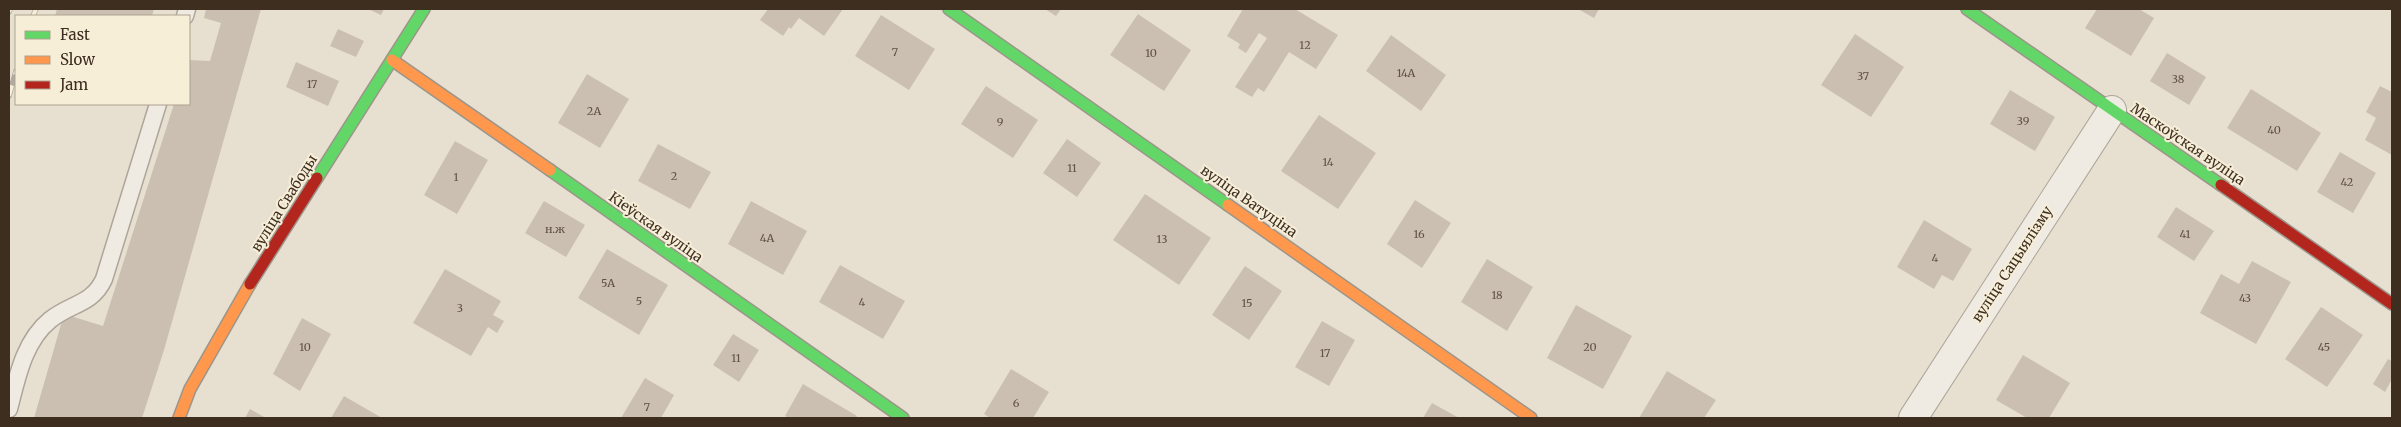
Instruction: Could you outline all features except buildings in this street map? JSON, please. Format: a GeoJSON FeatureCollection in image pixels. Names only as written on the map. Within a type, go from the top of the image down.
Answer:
{"type":"FeatureCollection","features":[{"type":"Feature","properties":{"kind":"street","name":"вуліца Свабоды"},"geometry":{"type":"LineString","coordinates":[[179,418],[190,389],[232,313],[424,9]]}},
{"type":"Feature","properties":{"kind":"street","name":"вуліца Ватуціна"},"geometry":{"type":"LineString","coordinates":[[949,9],[1531,418]]}},
{"type":"Feature","properties":{"kind":"street","name":"Маскоўская вуліца"},"geometry":{"type":"LineString","coordinates":[[1967,9],[2392,304]]}},
{"type":"Feature","properties":{"kind":"street","name":"Кіеўская вуліца"},"geometry":{"type":"LineString","coordinates":[[392,60],[904,418]]}},
{"type":"Feature","properties":{"kind":"street","name":"вуліца Сацыялізму"},"geometry":{"type":"LineString","coordinates":[[1912,418],[2112,110]]}},
{"type":"Feature","properties":{"kind":"lane"},"geometry":{"type":"LineString","coordinates":[[9,409],[21,366],[32,342],[49,320],[90,299],[98,291],[104,279],[158,105]]}},
{"type":"Feature","properties":{"kind":"railway"},"geometry":{"type":"LineString","coordinates":[[33,15],[36,9]]}},
{"type":"Feature","properties":{"kind":"railway"},"geometry":{"type":"LineString","coordinates":[[9,96],[15,75]]}},
{"type":"Feature","properties":{"kind":"traffic: fast"},"geometry":{"type":"LineString","coordinates":[[317,178],[424,9]]}},
{"type":"Feature","properties":{"kind":"traffic: fast"},"geometry":{"type":"LineString","coordinates":[[949,9],[1228,205]]}},
{"type":"Feature","properties":{"kind":"traffic: fast"},"geometry":{"type":"LineString","coordinates":[[1967,9],[2221,185]]}},
{"type":"Feature","properties":{"kind":"traffic: fast"},"geometry":{"type":"LineString","coordinates":[[550,170],[903,418]]}},
{"type":"Feature","properties":{"kind":"traffic: slow"},"geometry":{"type":"LineString","coordinates":[[392,60],[550,170]]}},
{"type":"Feature","properties":{"kind":"traffic: slow"},"geometry":{"type":"LineString","coordinates":[[1228,205],[1531,418]]}},
{"type":"Feature","properties":{"kind":"traffic: slow"},"geometry":{"type":"LineString","coordinates":[[179,418],[190,389],[250,284]]}},
{"type":"Feature","properties":{"kind":"traffic: jam"},"geometry":{"type":"LineString","coordinates":[[250,284],[317,178]]}},
{"type":"Feature","properties":{"kind":"traffic: jam"},"geometry":{"type":"LineString","coordinates":[[2221,185],[2392,304]]}}]}
